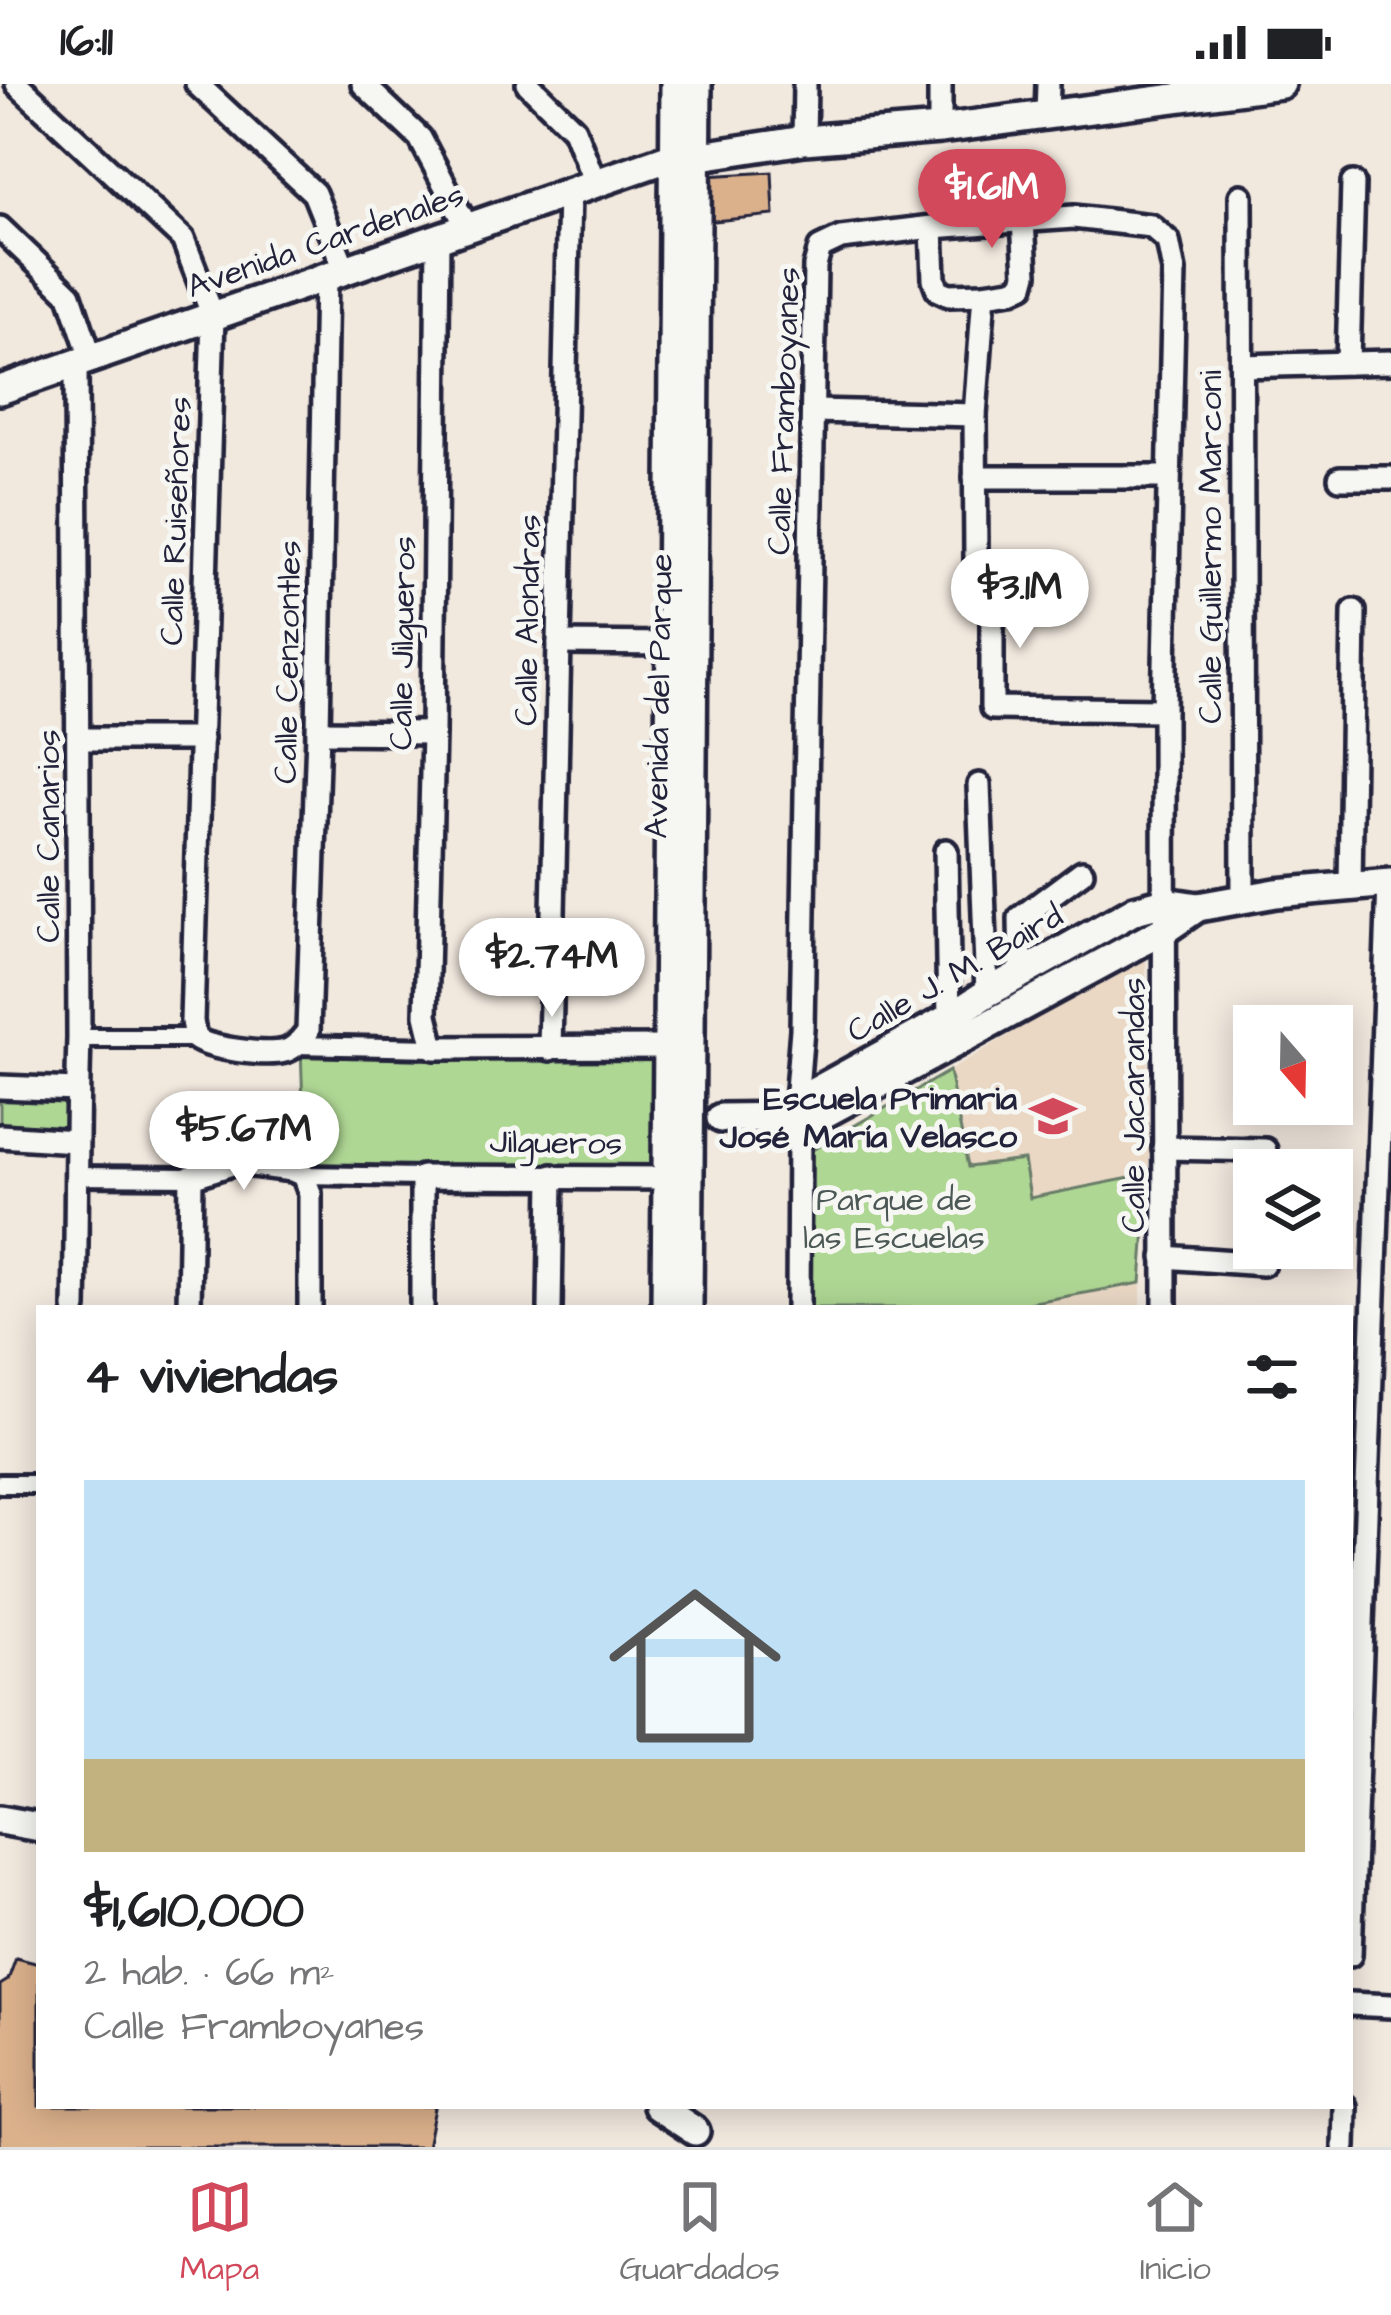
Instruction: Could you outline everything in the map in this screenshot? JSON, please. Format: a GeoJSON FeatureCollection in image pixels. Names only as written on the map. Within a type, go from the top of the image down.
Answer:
{"type":"FeatureCollection","features":[{"type":"Feature","properties":{"kind":"street","name":"Calle Ruiseñores"},"geometry":{"type":"LineString","coordinates":[[17,84],[183,239],[213,316],[194,1038]]}},
{"type":"Feature","properties":{"kind":"street","name":"Calle Cenzontles"},"geometry":{"type":"LineString","coordinates":[[197,84],[314,193],[335,273],[308,1031],[296,1046]]}},
{"type":"Feature","properties":{"kind":"street"},"geometry":{"type":"LineString","coordinates":[[363,84],[420,138],[467,227]]}},
{"type":"Feature","properties":{"kind":"street","name":"Calle Alondras"},"geometry":{"type":"LineString","coordinates":[[528,84],[574,129],[582,188],[559,643],[550,1049]]}},
{"type":"Feature","properties":{"kind":"street","name":"Avenida del Parque"},"geometry":{"type":"LineString","coordinates":[[675,84],[685,156],[696,409],[677,1048]]}},
{"type":"Feature","properties":{"kind":"street","name":"Avenida del Parque"},"geometry":{"type":"LineString","coordinates":[[688,1305],[678,1178],[672,644],[685,156],[697,84]]}},
{"type":"Feature","properties":{"kind":"street"},"geometry":{"type":"LineString","coordinates":[[803,140],[805,84]]}},
{"type":"Feature","properties":{"kind":"street"},"geometry":{"type":"LineString","coordinates":[[940,84],[940,129]]}},
{"type":"Feature","properties":{"kind":"street"},"geometry":{"type":"LineString","coordinates":[[1047,115],[1048,84]]}},
{"type":"Feature","properties":{"kind":"street","name":"Avenida Cardenales"},"geometry":{"type":"LineString","coordinates":[[0,390],[685,156],[1047,115],[1178,91],[1281,84]]}},
{"type":"Feature","properties":{"kind":"street"},"geometry":{"type":"LineString","coordinates":[[1348,363],[1353,183]]}},
{"type":"Feature","properties":{"kind":"street","name":"Calle Guillermo Marconi"},"geometry":{"type":"LineString","coordinates":[[1241,196],[1244,897]]}},
{"type":"Feature","properties":{"kind":"street","name":"Calle Framboyanes"},"geometry":{"type":"LineString","coordinates":[[798,1305],[794,1115],[802,1029],[815,266],[820,248],[841,238],[1074,217],[1151,226],[1168,241],[1174,271],[1164,710],[1165,915]]}},
{"type":"Feature","properties":{"kind":"street"},"geometry":{"type":"LineString","coordinates":[[932,227],[938,290],[949,295],[984,294],[1023,285],[1023,220]]}},
{"type":"Feature","properties":{"kind":"street","name":"Calle Canarios"},"geometry":{"type":"LineString","coordinates":[[0,228],[70,295],[84,361],[76,1305]]}},
{"type":"Feature","properties":{"kind":"street","name":"Calle Jilgueros"},"geometry":{"type":"LineString","coordinates":[[434,1048],[426,1015],[438,238]]}},
{"type":"Feature","properties":{"kind":"street"},"geometry":{"type":"LineString","coordinates":[[976,559],[975,415],[984,294]]}},
{"type":"Feature","properties":{"kind":"street"},"geometry":{"type":"LineString","coordinates":[[1242,365],[1391,362]]}},
{"type":"Feature","properties":{"kind":"street"},"geometry":{"type":"LineString","coordinates":[[814,411],[975,415]]}},
{"type":"Feature","properties":{"kind":"street"},"geometry":{"type":"LineString","coordinates":[[975,477],[1168,476]]}},
{"type":"Feature","properties":{"kind":"street"},"geometry":{"type":"LineString","coordinates":[[1340,478],[1391,478]]}},
{"type":"Feature","properties":{"kind":"street"},"geometry":{"type":"LineString","coordinates":[[992,593],[992,708],[1164,710]]}},
{"type":"Feature","properties":{"kind":"street"},"geometry":{"type":"LineString","coordinates":[[1350,887],[1354,611]]}},
{"type":"Feature","properties":{"kind":"street"},"geometry":{"type":"LineString","coordinates":[[559,643],[672,644]]}},
{"type":"Feature","properties":{"kind":"street"},"geometry":{"type":"LineString","coordinates":[[318,732],[433,733]]}},
{"type":"Feature","properties":{"kind":"street"},"geometry":{"type":"LineString","coordinates":[[80,739],[201,739]]}},
{"type":"Feature","properties":{"kind":"street"},"geometry":{"type":"LineString","coordinates":[[979,785],[987,993]]}},
{"type":"Feature","properties":{"kind":"street"},"geometry":{"type":"LineString","coordinates":[[946,851],[949,1018]]}},
{"type":"Feature","properties":{"kind":"street"},"geometry":{"type":"LineString","coordinates":[[1021,973],[1020,918],[1082,872]]}},
{"type":"Feature","properties":{"kind":"street"},"geometry":{"type":"LineString","coordinates":[[1165,915],[1244,897],[1390,883],[1353,1875]]}},
{"type":"Feature","properties":{"kind":"street","name":"Calle J. M. Baird"},"geometry":{"type":"LineString","coordinates":[[794,1115],[987,993],[1136,910],[1165,915]]}},
{"type":"Feature","properties":{"kind":"street","name":"Calle J. M. Baird"},"geometry":{"type":"LineString","coordinates":[[721,1118],[794,1115],[1165,915]]}},
{"type":"Feature","properties":{"kind":"street","name":"Calle Jacarandas"},"geometry":{"type":"LineString","coordinates":[[1165,915],[1165,1305]]}},
{"type":"Feature","properties":{"kind":"street"},"geometry":{"type":"LineString","coordinates":[[80,1038],[194,1038],[206,1047],[282,1052],[296,1046],[677,1048],[721,1118],[678,1178]]}},
{"type":"Feature","properties":{"kind":"street"},"geometry":{"type":"LineString","coordinates":[[0,1087],[77,1090]]}},
{"type":"Feature","properties":{"kind":"street"},"geometry":{"type":"LineString","coordinates":[[0,1136],[75,1141]]}},
{"type":"Feature","properties":{"kind":"street"},"geometry":{"type":"LineString","coordinates":[[1164,1148],[1233,1149]]}},
{"type":"Feature","properties":{"kind":"street"},"geometry":{"type":"LineString","coordinates":[[78,1176],[190,1177],[235,1163],[303,1175],[422,1177],[422,1305]]}},
{"type":"Feature","properties":{"kind":"street"},"geometry":{"type":"LineString","coordinates":[[303,1175],[310,1193],[310,1305]]}},
{"type":"Feature","properties":{"kind":"street"},"geometry":{"type":"LineString","coordinates":[[550,1305],[552,1176]]}},
{"type":"Feature","properties":{"kind":"street"},"geometry":{"type":"LineString","coordinates":[[189,1305],[190,1177]]}},
{"type":"Feature","properties":{"kind":"street","name":"Jilgueros"},"geometry":{"type":"LineString","coordinates":[[422,1177],[678,1178]]}},
{"type":"Feature","properties":{"kind":"street","name":"Avenida del Parque"},"geometry":{"type":"LineString","coordinates":[[666,1305],[678,1178]]}},
{"type":"Feature","properties":{"kind":"street"},"geometry":{"type":"LineString","coordinates":[[1164,1256],[1233,1262]]}},
{"type":"Feature","properties":{"kind":"street"},"geometry":{"type":"LineString","coordinates":[[0,1484],[36,1484]]}},
{"type":"Feature","properties":{"kind":"street"},"geometry":{"type":"LineString","coordinates":[[0,1820],[36,1826]]}},
{"type":"Feature","properties":{"kind":"street"},"geometry":{"type":"LineString","coordinates":[[1353,2004],[1391,2006]]}},
{"type":"Feature","properties":{"kind":"street"},"geometry":{"type":"LineString","coordinates":[[1344,2147],[1346,2109]]}},
{"type":"Feature","properties":{"kind":"shaded area","name":"Escuela Primaria José María Velasco"},"geometry":{"type":"Polygon","coordinates":[[[1146,952],[1149,1174],[1029,1198],[967,1167],[949,1071],[1146,952]]]}},
{"type":"Feature","properties":{"kind":"shaded area"},"geometry":{"type":"Polygon","coordinates":[[[1141,1283],[1141,1305],[1012,1305],[1141,1283]]]}},
{"type":"Feature","properties":{"kind":"green space"},"geometry":{"type":"Polygon","coordinates":[[[301,1046],[666,1048],[667,1177],[305,1172],[301,1046]]]}},
{"type":"Feature","properties":{"kind":"green space","name":"Parque de las Escuelas"},"geometry":{"type":"Polygon","coordinates":[[[949,1071],[968,1167],[1024,1160],[1030,1198],[1149,1174],[1141,1283],[1018,1305],[803,1305],[809,1152],[949,1071]]]}},
{"type":"Feature","properties":{"kind":"green space"},"geometry":{"type":"Polygon","coordinates":[[[0,1087],[77,1090],[75,1141],[0,1136],[0,1087]]]}},
{"type":"Feature","properties":{"kind":"building"},"geometry":{"type":"Polygon","coordinates":[[[772,172],[774,215],[704,222],[706,176],[772,172]]]}},
{"type":"Feature","properties":{"kind":"building"},"geometry":{"type":"Polygon","coordinates":[[[16,1958],[36,1963],[36,2109],[435,2109],[427,2147],[0,2147],[0,1985],[8,1980],[16,1958]]]}},
{"type":"Feature","properties":{"kind":"place","name":"Escuela Primaria José María Velasco"},"geometry":{"type":"Point","coordinates":[1053,1116]}}]}
